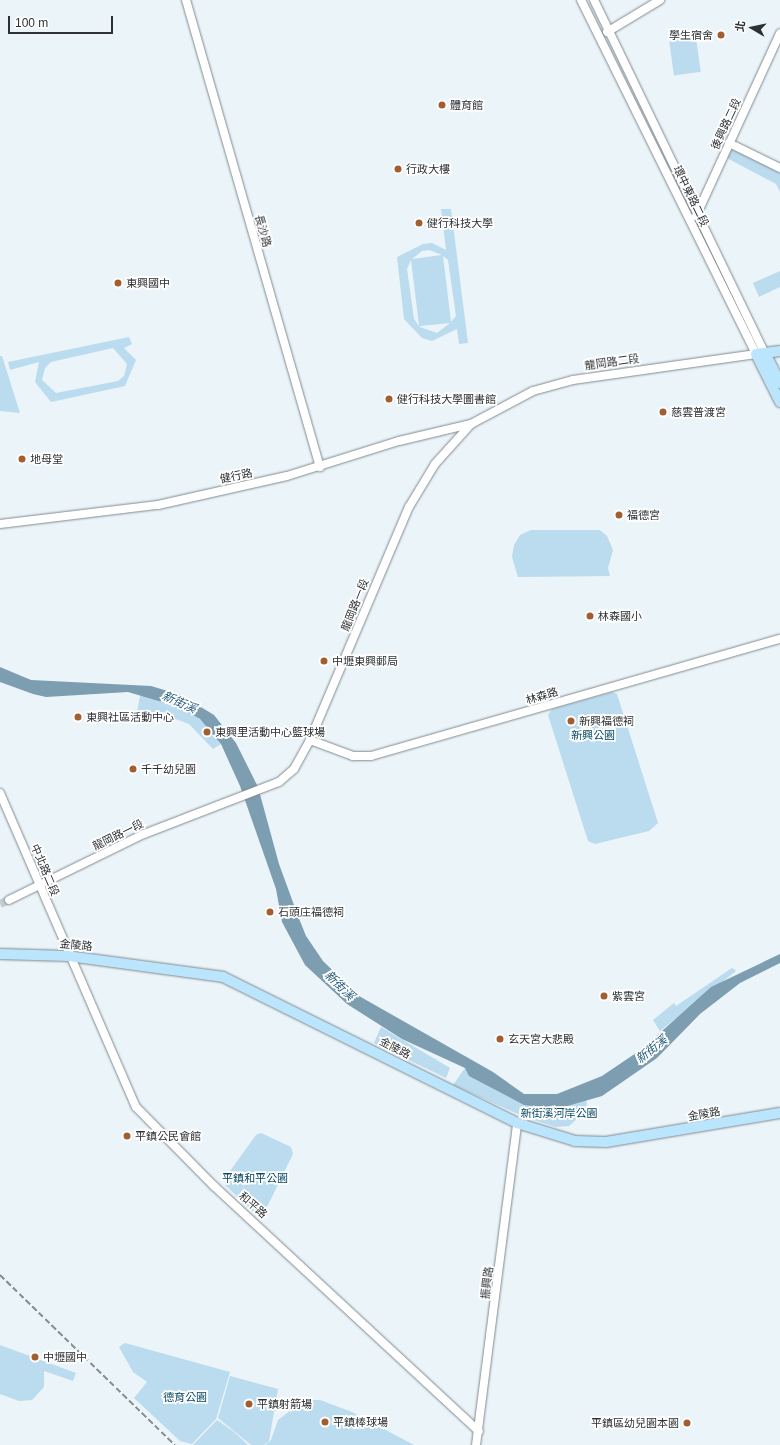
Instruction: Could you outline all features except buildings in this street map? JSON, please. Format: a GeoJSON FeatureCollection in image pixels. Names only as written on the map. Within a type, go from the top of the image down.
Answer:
{"type":"FeatureCollection","features":[{"type":"Feature","properties":{"kind":"main road"},"geometry":{"type":"LineString","coordinates":[[760,353],[780,351]]}},
{"type":"Feature","properties":{"kind":"main road","name":"環中東路二段"},"geometry":{"type":"LineString","coordinates":[[760,353],[780,383]]}},
{"type":"Feature","properties":{"kind":"main road","name":"環中東路二段"},"geometry":{"type":"LineString","coordinates":[[760,353],[780,402]]}},
{"type":"Feature","properties":{"kind":"main road","name":"金陵路"},"geometry":{"type":"LineString","coordinates":[[0,954],[68,956],[224,977],[517,1123],[590,1143],[780,1114]]}},
{"type":"Feature","properties":{"kind":"street","name":"長沙路"},"geometry":{"type":"LineString","coordinates":[[186,0],[320,466]]}},
{"type":"Feature","properties":{"kind":"street","name":"環中東路二段"},"geometry":{"type":"LineString","coordinates":[[581,0],[691,223],[760,353]]}},
{"type":"Feature","properties":{"kind":"street","name":"環中東路二段"},"geometry":{"type":"LineString","coordinates":[[594,0],[697,213],[760,353]]}},
{"type":"Feature","properties":{"kind":"street"},"geometry":{"type":"LineString","coordinates":[[603,44],[608,28],[660,0]]}},
{"type":"Feature","properties":{"kind":"street","name":"後興路二段"},"geometry":{"type":"LineString","coordinates":[[691,223],[780,33]]}},
{"type":"Feature","properties":{"kind":"street"},"geometry":{"type":"LineString","coordinates":[[729,144],[780,168]]}},
{"type":"Feature","properties":{"kind":"street","name":"龍岡路二段"},"geometry":{"type":"LineString","coordinates":[[471,424],[533,391],[573,380],[760,353]]}},
{"type":"Feature","properties":{"kind":"street","name":"健行路"},"geometry":{"type":"LineString","coordinates":[[0,524],[158,505],[320,466],[399,441],[471,424]]}},
{"type":"Feature","properties":{"kind":"street","name":"龍岡路一段"},"geometry":{"type":"LineString","coordinates":[[9,900],[144,834],[239,796],[261,789],[287,776],[310,740],[409,507],[435,464],[471,424]]}},
{"type":"Feature","properties":{"kind":"street","name":"林森路"},"geometry":{"type":"LineString","coordinates":[[310,740],[353,756],[371,756],[780,639]]}},
{"type":"Feature","properties":{"kind":"street","name":"中北路二段"},"geometry":{"type":"LineString","coordinates":[[0,793],[68,956]]}},
{"type":"Feature","properties":{"kind":"street","name":"和平路"},"geometry":{"type":"LineString","coordinates":[[68,956],[136,1107],[214,1186],[479,1431]]}},
{"type":"Feature","properties":{"kind":"street","name":"振興路"},"geometry":{"type":"LineString","coordinates":[[476,1445],[479,1431],[517,1123]]}},
{"type":"Feature","properties":{"kind":"green space"},"geometry":{"type":"Polygon","coordinates":[[[696,38],[701,72],[674,75],[669,42],[696,38]]]}},
{"type":"Feature","properties":{"kind":"green space"},"geometry":{"type":"Polygon","coordinates":[[[731,147],[780,172],[780,192],[776,184],[725,157],[731,147]]]}},
{"type":"Feature","properties":{"kind":"green space"},"geometry":{"type":"Polygon","coordinates":[[[441,209],[451,209],[468,343],[459,344],[457,329],[432,341],[422,338],[404,319],[397,257],[423,244],[432,243],[446,250],[441,209]],[[429,250],[422,251],[412,259],[442,255],[429,250]],[[443,256],[451,322],[456,316],[448,260],[443,256]],[[411,260],[407,269],[414,319],[419,326],[411,260]],[[450,323],[420,326],[437,333],[450,323]]]}},
{"type":"Feature","properties":{"kind":"green space"},"geometry":{"type":"Polygon","coordinates":[[[780,271],[780,287],[759,297],[753,283],[780,271]]]}},
{"type":"Feature","properties":{"kind":"green space"},"geometry":{"type":"Polygon","coordinates":[[[129,337],[132,344],[124,348],[136,360],[125,386],[51,402],[35,382],[39,362],[10,370],[8,362],[129,337]],[[113,348],[51,362],[45,368],[42,380],[56,393],[118,381],[124,376],[127,364],[113,348]]]}},
{"type":"Feature","properties":{"kind":"green space"},"geometry":{"type":"Polygon","coordinates":[[[0,356],[2,356],[20,413],[0,411],[0,356]]]}},
{"type":"Feature","properties":{"kind":"green space"},"geometry":{"type":"Polygon","coordinates":[[[531,530],[600,530],[607,536],[613,550],[608,568],[610,576],[518,577],[512,557],[514,545],[520,535],[531,530]]]}},
{"type":"Feature","properties":{"kind":"green space"},"geometry":{"type":"Polygon","coordinates":[[[141,691],[160,694],[190,711],[212,730],[221,744],[213,749],[189,724],[165,715],[137,712],[141,691]]]}},
{"type":"Feature","properties":{"kind":"green space","name":"新興公園"},"geometry":{"type":"Polygon","coordinates":[[[612,692],[617,694],[658,823],[649,831],[595,844],[588,841],[548,715],[552,709],[612,692]]]}},
{"type":"Feature","properties":{"kind":"green space"},"geometry":{"type":"Polygon","coordinates":[[[732,968],[736,971],[660,1031],[653,1020],[674,1003],[676,1006],[732,968]]]}},
{"type":"Feature","properties":{"kind":"green space"},"geometry":{"type":"Polygon","coordinates":[[[381,1027],[450,1068],[446,1078],[374,1043],[381,1027]]]}},
{"type":"Feature","properties":{"kind":"green space","name":"新街溪河岸公園"},"geometry":{"type":"Polygon","coordinates":[[[465,1068],[509,1096],[586,1097],[587,1110],[569,1126],[556,1127],[527,1118],[453,1085],[465,1068]]]}},
{"type":"Feature","properties":{"kind":"green space","name":"平鎮和平公園"},"geometry":{"type":"Polygon","coordinates":[[[261,1133],[291,1147],[293,1154],[264,1213],[259,1217],[225,1185],[225,1178],[256,1135],[261,1133]]]}},
{"type":"Feature","properties":{"kind":"green space","name":"德育公園"},"geometry":{"type":"Polygon","coordinates":[[[125,1343],[230,1372],[216,1419],[192,1444],[180,1441],[134,1398],[147,1382],[133,1372],[119,1347],[125,1343]]]}},
{"type":"Feature","properties":{"kind":"green space"},"geometry":{"type":"Polygon","coordinates":[[[0,1345],[76,1373],[73,1381],[44,1371],[44,1387],[32,1400],[19,1401],[0,1394],[0,1345]]]}},
{"type":"Feature","properties":{"kind":"green space","name":"平鎮射箭場"},"geometry":{"type":"Polygon","coordinates":[[[230,1376],[278,1389],[269,1441],[264,1445],[251,1445],[218,1418],[230,1376]]]}},
{"type":"Feature","properties":{"kind":"green space","name":"平鎮棒球場"},"geometry":{"type":"Polygon","coordinates":[[[304,1400],[320,1400],[352,1412],[414,1445],[265,1445],[271,1440],[278,1420],[304,1400]]]}},
{"type":"Feature","properties":{"kind":"green space"},"geometry":{"type":"Polygon","coordinates":[[[217,1420],[234,1432],[248,1445],[193,1445],[217,1420]]]}},
{"type":"Feature","properties":{"kind":"water","name":"新街溪"},"geometry":{"type":"Polygon","coordinates":[[[0,667],[31,680],[151,686],[181,695],[214,715],[236,743],[258,787],[279,864],[298,916],[306,936],[323,961],[359,996],[493,1072],[524,1094],[557,1094],[602,1076],[642,1049],[711,987],[780,954],[780,963],[740,983],[700,1014],[657,1058],[602,1096],[557,1109],[524,1105],[469,1076],[465,1068],[402,1039],[347,1004],[305,965],[282,922],[276,889],[240,786],[221,744],[200,719],[179,707],[128,692],[46,697],[33,694],[0,682],[0,667]]]}},
{"type":"Feature","properties":{"kind":"tunnel"},"geometry":{"type":"LineString","coordinates":[[0,904],[9,900]]}},
{"type":"Feature","properties":{"kind":"railway"},"geometry":{"type":"LineString","coordinates":[[0,1275],[175,1445]]}},
{"type":"Feature","properties":{"kind":"place","name":"學生宿舍"},"geometry":{"type":"Point","coordinates":[721,35]}},
{"type":"Feature","properties":{"kind":"place","name":"體育館"},"geometry":{"type":"Point","coordinates":[442,105]}},
{"type":"Feature","properties":{"kind":"place","name":"行政大樓"},"geometry":{"type":"Point","coordinates":[398,169]}},
{"type":"Feature","properties":{"kind":"place","name":"健行科技大學"},"geometry":{"type":"Point","coordinates":[419,223]}},
{"type":"Feature","properties":{"kind":"place","name":"東興國中"},"geometry":{"type":"Point","coordinates":[118,283]}},
{"type":"Feature","properties":{"kind":"place","name":"健行科技大學圖書館"},"geometry":{"type":"Point","coordinates":[389,399]}},
{"type":"Feature","properties":{"kind":"place","name":"慈雲普渡宮"},"geometry":{"type":"Point","coordinates":[663,412]}},
{"type":"Feature","properties":{"kind":"place","name":"地母堂"},"geometry":{"type":"Point","coordinates":[22,459]}},
{"type":"Feature","properties":{"kind":"place","name":"福德宮"},"geometry":{"type":"Point","coordinates":[619,515]}},
{"type":"Feature","properties":{"kind":"place","name":"林森國小"},"geometry":{"type":"Point","coordinates":[590,616]}},
{"type":"Feature","properties":{"kind":"place","name":"中壢東興郵局"},"geometry":{"type":"Point","coordinates":[324,661]}},
{"type":"Feature","properties":{"kind":"place","name":"東興社區活動中心"},"geometry":{"type":"Point","coordinates":[78,717]}},
{"type":"Feature","properties":{"kind":"place","name":"新興福德祠"},"geometry":{"type":"Point","coordinates":[571,721]}},
{"type":"Feature","properties":{"kind":"place","name":"東興里活動中心籃球場"},"geometry":{"type":"Point","coordinates":[207,732]}},
{"type":"Feature","properties":{"kind":"place","name":"千千幼兒園"},"geometry":{"type":"Point","coordinates":[133,769]}},
{"type":"Feature","properties":{"kind":"place","name":"石頭庄福德祠"},"geometry":{"type":"Point","coordinates":[270,912]}},
{"type":"Feature","properties":{"kind":"place","name":"紫雲宮"},"geometry":{"type":"Point","coordinates":[604,996]}},
{"type":"Feature","properties":{"kind":"place","name":"玄天宮大悲殿"},"geometry":{"type":"Point","coordinates":[500,1039]}},
{"type":"Feature","properties":{"kind":"place","name":"平鎮公民會館"},"geometry":{"type":"Point","coordinates":[127,1136]}},
{"type":"Feature","properties":{"kind":"place","name":"中壢國中"},"geometry":{"type":"Point","coordinates":[35,1357]}},
{"type":"Feature","properties":{"kind":"place","name":"平鎮射箭場"},"geometry":{"type":"Point","coordinates":[249,1404]}},
{"type":"Feature","properties":{"kind":"place","name":"平鎮棒球場"},"geometry":{"type":"Point","coordinates":[325,1422]}},
{"type":"Feature","properties":{"kind":"place","name":"平鎮區幼兒園本園"},"geometry":{"type":"Point","coordinates":[687,1423]}}]}
